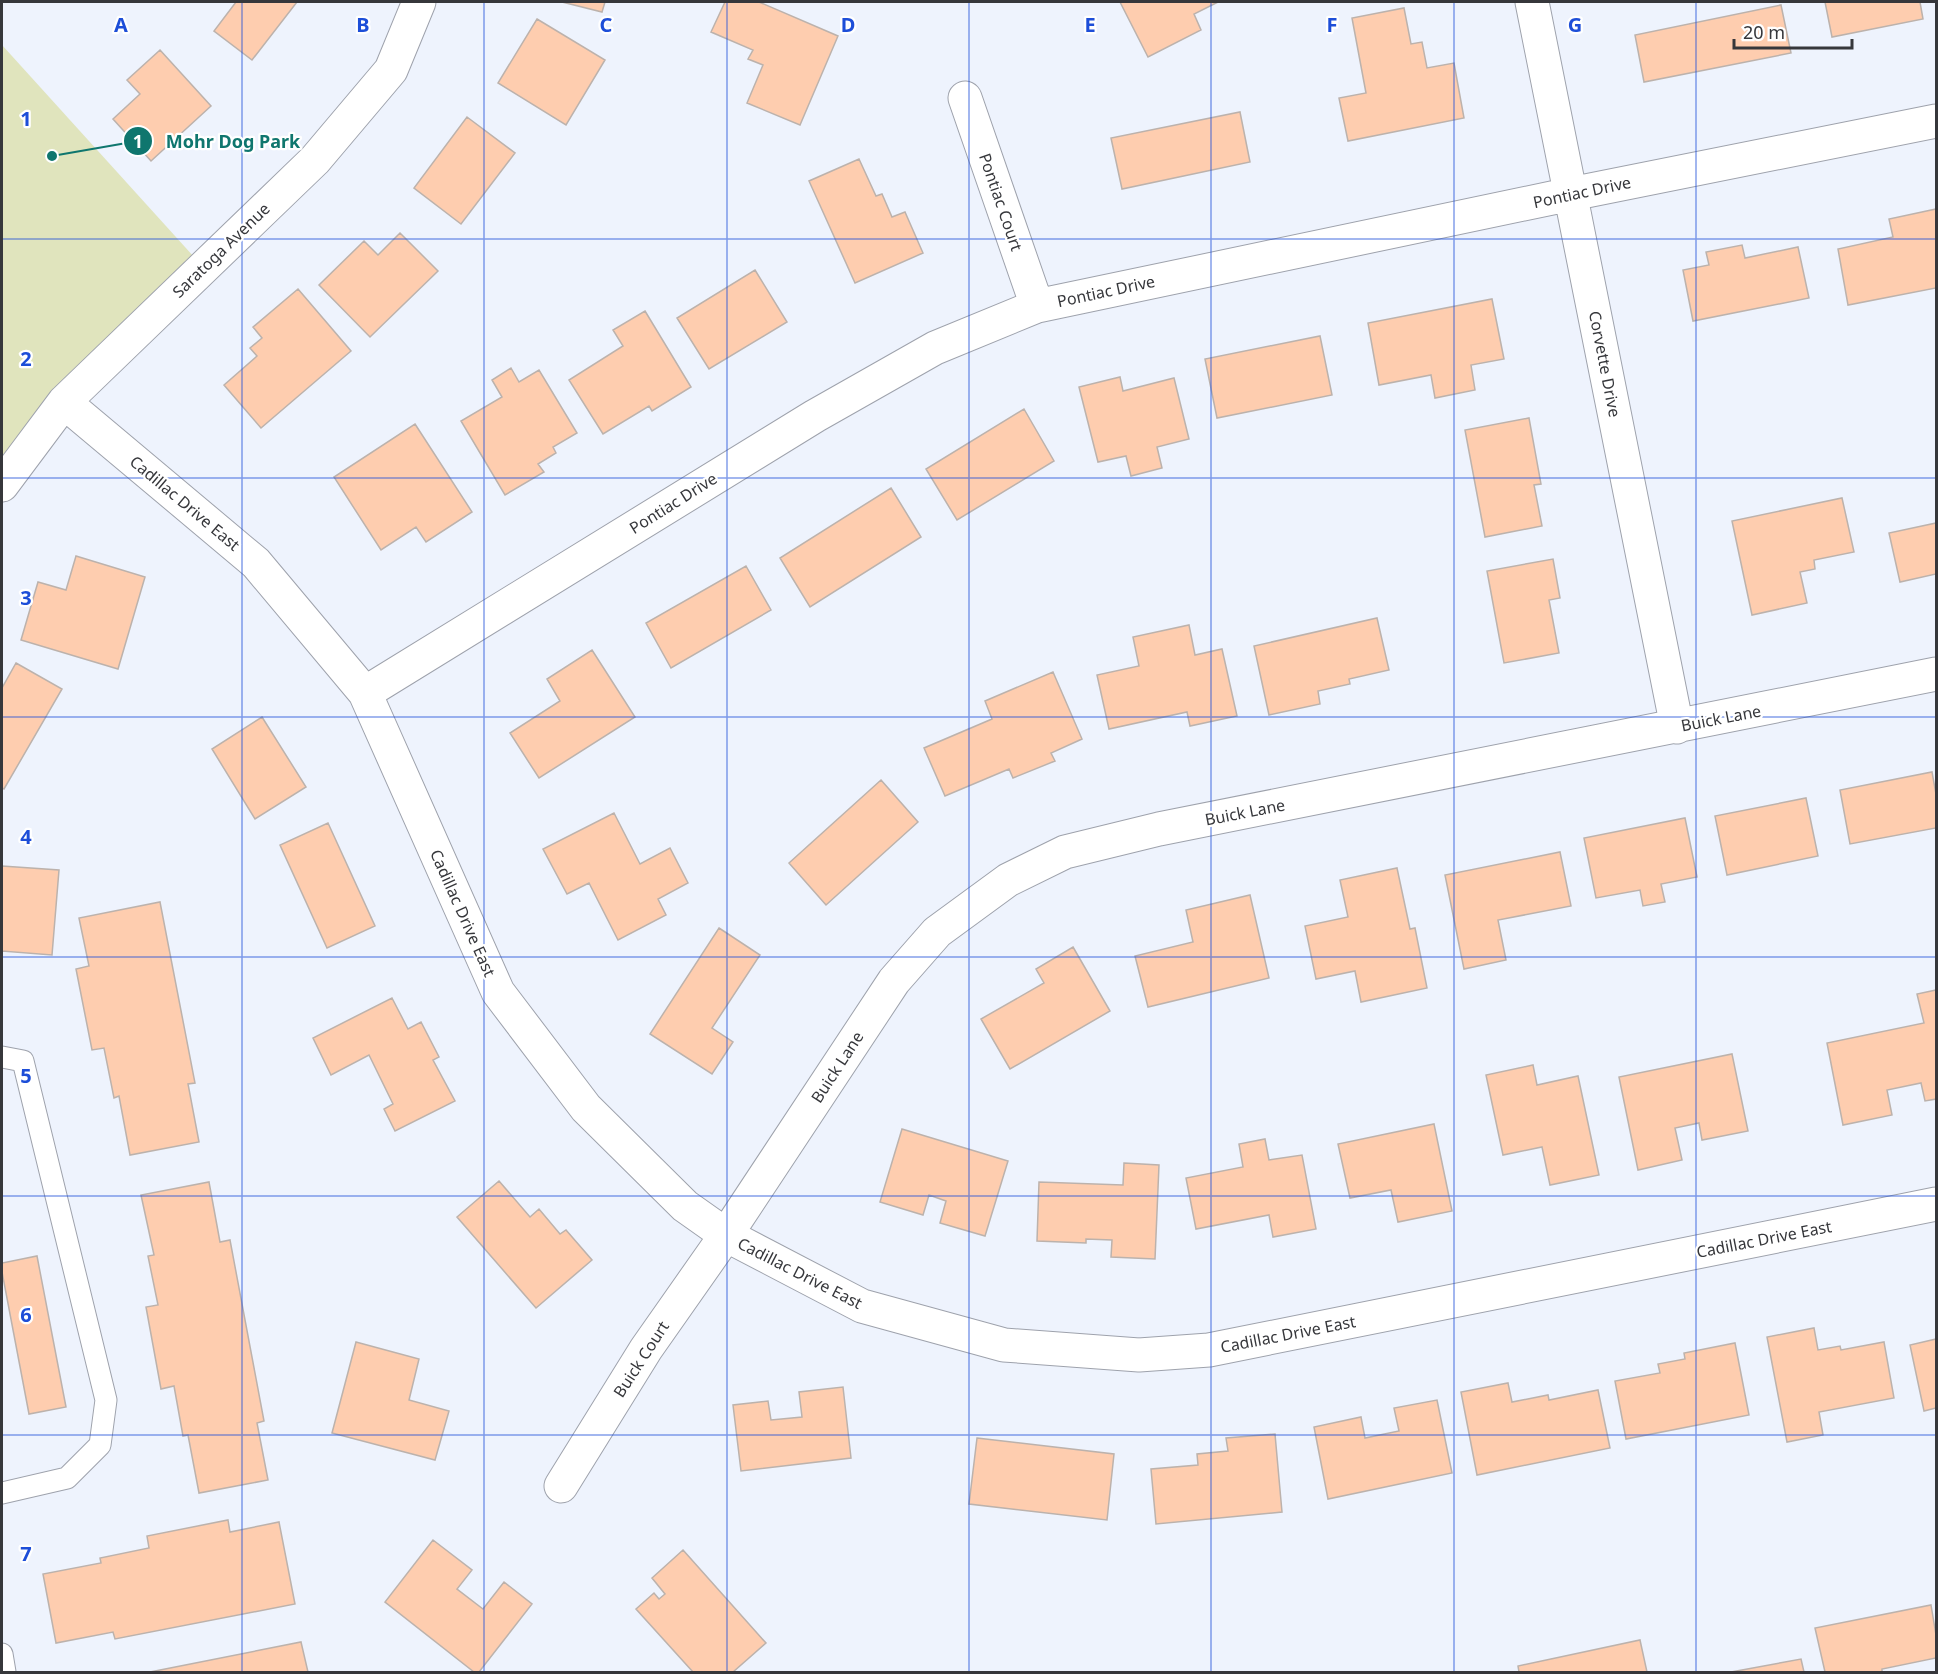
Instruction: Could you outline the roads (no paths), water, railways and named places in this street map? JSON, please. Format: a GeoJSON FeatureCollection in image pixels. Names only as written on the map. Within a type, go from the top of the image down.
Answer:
{"type":"FeatureCollection","features":[{"type":"Feature","properties":{"kind":"street","name":"Saratoga Avenue"},"geometry":{"type":"LineString","coordinates":[[2,485],[64,402],[315,160],[391,70],[419,2]]}},
{"type":"Feature","properties":{"kind":"street","name":"Corvette Drive"},"geometry":{"type":"LineString","coordinates":[[1532,2],[1677,727]]}},
{"type":"Feature","properties":{"kind":"street","name":"Pontiac Court"},"geometry":{"type":"LineString","coordinates":[[965,98],[1037,306]]}},
{"type":"Feature","properties":{"kind":"street","name":"Pontiac Drive"},"geometry":{"type":"LineString","coordinates":[[365,693],[815,416],[935,348],[1037,306],[1571,194],[1936,121]]}},
{"type":"Feature","properties":{"kind":"street","name":"Cadillac Drive East"},"geometry":{"type":"LineString","coordinates":[[64,402],[256,563],[365,693],[498,992],[586,1108],[685,1206],[726,1235],[862,1306],[1004,1346],[1139,1355],[1209,1350],[1936,1204]]}},
{"type":"Feature","properties":{"kind":"street","name":"Buick Lane"},"geometry":{"type":"LineString","coordinates":[[726,1235],[894,981],[937,932],[1008,880],[1065,852],[1159,829],[1936,674]]}},
{"type":"Feature","properties":{"kind":"street","name":"Buick Court"},"geometry":{"type":"LineString","coordinates":[[561,1486],[646,1349],[726,1235]]}},
{"type":"Feature","properties":{"kind":"lane"},"geometry":{"type":"LineString","coordinates":[[2,1057],[23,1061],[106,1400],[100,1445],[67,1478],[2,1493]]}},
{"type":"Feature","properties":{"kind":"lane"},"geometry":{"type":"LineString","coordinates":[[2,1654],[5,1672]]}},
{"type":"Feature","properties":{"kind":"place","name":"Mohr Dog Park"},"geometry":{"type":"Point","coordinates":[52,156]}}]}
